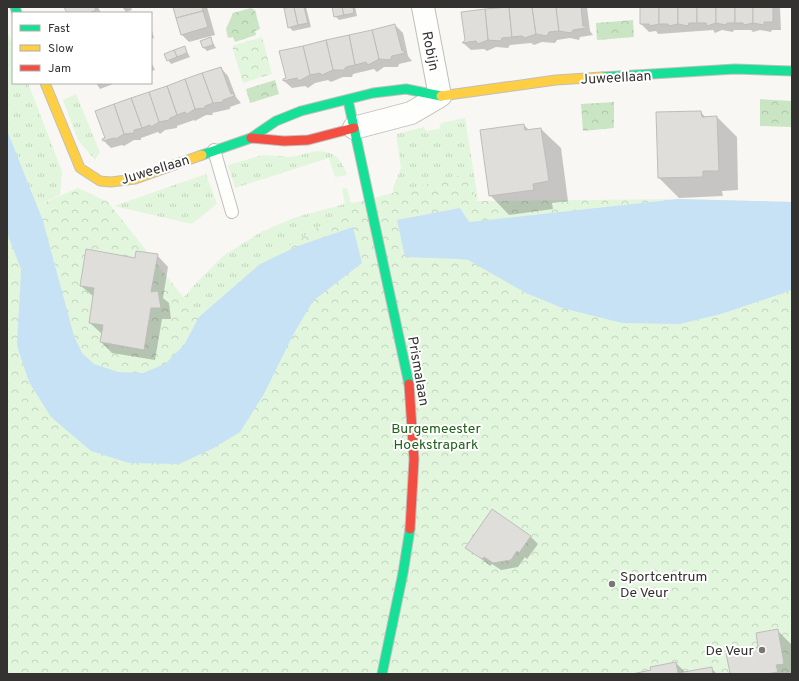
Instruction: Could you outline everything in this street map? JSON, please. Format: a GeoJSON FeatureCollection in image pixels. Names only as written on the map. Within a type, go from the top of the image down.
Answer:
{"type":"FeatureCollection","features":[{"type":"Feature","properties":{"kind":"street","name":"Robijn"},"geometry":{"type":"LineString","coordinates":[[423,7],[440,96]]}},
{"type":"Feature","properties":{"kind":"street","name":"Juweellaan"},"geometry":{"type":"LineString","coordinates":[[45,84],[80,168],[100,180],[122,182],[135,179],[251,138],[276,121],[301,111],[373,93],[406,89],[440,96],[556,80],[735,69],[792,70]]}},
{"type":"Feature","properties":{"kind":"street","name":"Juweellaan"},"geometry":{"type":"LineString","coordinates":[[251,138],[284,141],[308,140],[411,113],[440,96]]}},
{"type":"Feature","properties":{"kind":"street","name":"Prismalaan"},"geometry":{"type":"LineString","coordinates":[[348,100],[408,378],[413,422],[414,481],[409,538],[382,674]]}},
{"type":"Feature","properties":{"kind":"lane"},"geometry":{"type":"LineString","coordinates":[[214,150],[232,212]]}},
{"type":"Feature","properties":{"kind":"green space"},"geometry":{"type":"Polygon","coordinates":[[[251,8],[255,10],[260,29],[255,31],[256,35],[235,42],[233,37],[228,38],[226,29],[233,13],[251,8]]]}},
{"type":"Feature","properties":{"kind":"green space"},"geometry":{"type":"Polygon","coordinates":[[[633,20],[634,37],[597,40],[596,23],[633,20]]]}},
{"type":"Feature","properties":{"kind":"green space"},"geometry":{"type":"Polygon","coordinates":[[[7,30],[12,42],[12,84],[28,84],[62,171],[60,195],[36,206],[7,130],[7,30]]]}},
{"type":"Feature","properties":{"kind":"green space"},"geometry":{"type":"Polygon","coordinates":[[[262,37],[272,74],[243,83],[232,46],[262,37]]]}},
{"type":"Feature","properties":{"kind":"green space"},"geometry":{"type":"Polygon","coordinates":[[[275,80],[279,94],[250,103],[246,89],[275,80]]]}},
{"type":"Feature","properties":{"kind":"green space"},"geometry":{"type":"Polygon","coordinates":[[[76,94],[100,152],[95,160],[78,140],[63,100],[76,94]]]}},
{"type":"Feature","properties":{"kind":"green space"},"geometry":{"type":"Polygon","coordinates":[[[760,99],[792,101],[791,127],[760,126],[760,99]]]}},
{"type":"Feature","properties":{"kind":"green space"},"geometry":{"type":"Polygon","coordinates":[[[614,102],[614,128],[583,131],[581,104],[614,102]]]}},
{"type":"Feature","properties":{"kind":"green space"},"geometry":{"type":"Polygon","coordinates":[[[465,118],[478,199],[467,203],[394,203],[393,188],[401,168],[396,134],[424,127],[426,131],[439,129],[441,123],[465,118]]]}},
{"type":"Feature","properties":{"kind":"green space"},"geometry":{"type":"Polygon","coordinates":[[[316,151],[328,152],[336,156],[342,163],[347,175],[335,177],[329,158],[235,188],[228,165],[263,155],[292,157],[316,151]]]}},
{"type":"Feature","properties":{"kind":"green space","name":"Burgemeester Hoekstrapark"},"geometry":{"type":"Polygon","coordinates":[[[469,173],[476,201],[678,199],[792,202],[792,674],[7,674],[7,219],[78,188],[108,202],[199,317],[260,264],[358,202],[469,173]]]}},
{"type":"Feature","properties":{"kind":"green space"},"geometry":{"type":"Polygon","coordinates":[[[206,174],[217,204],[192,224],[114,206],[206,174]]]}},
{"type":"Feature","properties":{"kind":"green space"},"geometry":{"type":"Polygon","coordinates":[[[347,188],[351,203],[358,202],[362,213],[297,380],[199,317],[156,329],[197,282],[223,256],[261,232],[296,217],[345,204],[342,189],[347,188]]]}},
{"type":"Feature","properties":{"kind":"water"},"geometry":{"type":"Polygon","coordinates":[[[7,130],[43,221],[74,336],[82,353],[94,364],[118,372],[143,373],[165,364],[184,345],[199,317],[260,264],[298,246],[353,227],[362,263],[313,301],[293,335],[264,394],[240,432],[212,449],[179,464],[129,463],[91,451],[51,417],[29,382],[17,346],[21,269],[7,233],[7,130]]]}},
{"type":"Feature","properties":{"kind":"water"},"geometry":{"type":"Polygon","coordinates":[[[678,199],[792,202],[792,290],[721,314],[680,324],[622,323],[562,308],[526,293],[468,260],[405,257],[397,220],[460,208],[469,222],[678,199]]]}},
{"type":"Feature","properties":{"kind":"building"},"geometry":{"type":"Polygon","coordinates":[[[64,7],[95,7],[96,10],[91,12],[66,12],[64,7]]]}},
{"type":"Feature","properties":{"kind":"building"},"geometry":{"type":"Polygon","coordinates":[[[173,7],[202,7],[203,11],[176,18],[173,7]]]}},
{"type":"Feature","properties":{"kind":"building"},"geometry":{"type":"Polygon","coordinates":[[[294,7],[298,25],[288,28],[284,8],[294,7]]]}},
{"type":"Feature","properties":{"kind":"building"},"geometry":{"type":"Polygon","coordinates":[[[294,7],[304,7],[308,23],[298,25],[294,7]]]}},
{"type":"Feature","properties":{"kind":"building"},"geometry":{"type":"Polygon","coordinates":[[[332,7],[342,7],[344,15],[334,17],[332,7]]]}},
{"type":"Feature","properties":{"kind":"building"},"geometry":{"type":"Polygon","coordinates":[[[342,7],[353,7],[354,13],[344,15],[342,7]]]}},
{"type":"Feature","properties":{"kind":"building"},"geometry":{"type":"Polygon","coordinates":[[[509,7],[512,37],[502,38],[501,41],[488,40],[485,9],[509,7]]]}},
{"type":"Feature","properties":{"kind":"building"},"geometry":{"type":"Polygon","coordinates":[[[509,7],[532,7],[536,34],[525,38],[522,36],[512,37],[509,7]]]}},
{"type":"Feature","properties":{"kind":"building"},"geometry":{"type":"Polygon","coordinates":[[[532,7],[556,7],[559,31],[549,32],[547,36],[536,34],[532,7]]]}},
{"type":"Feature","properties":{"kind":"building"},"geometry":{"type":"Polygon","coordinates":[[[556,7],[581,7],[583,26],[586,26],[586,28],[573,30],[571,33],[559,31],[556,7]]]}},
{"type":"Feature","properties":{"kind":"building"},"geometry":{"type":"Polygon","coordinates":[[[640,7],[659,7],[659,24],[650,26],[649,24],[640,24],[640,7]]]}},
{"type":"Feature","properties":{"kind":"building"},"geometry":{"type":"Polygon","coordinates":[[[659,7],[678,7],[678,24],[669,26],[668,24],[659,24],[659,7]]]}},
{"type":"Feature","properties":{"kind":"building"},"geometry":{"type":"Polygon","coordinates":[[[678,7],[697,7],[697,23],[689,23],[688,26],[678,24],[678,7]]]}},
{"type":"Feature","properties":{"kind":"building"},"geometry":{"type":"Polygon","coordinates":[[[697,7],[716,7],[716,23],[707,26],[706,23],[697,23],[697,7]]]}},
{"type":"Feature","properties":{"kind":"building"},"geometry":{"type":"Polygon","coordinates":[[[716,7],[735,7],[735,23],[727,23],[726,25],[716,23],[716,7]]]}},
{"type":"Feature","properties":{"kind":"building"},"geometry":{"type":"Polygon","coordinates":[[[735,7],[753,7],[753,23],[744,25],[743,23],[735,23],[735,7]]]}},
{"type":"Feature","properties":{"kind":"building"},"geometry":{"type":"Polygon","coordinates":[[[753,7],[773,7],[773,22],[764,22],[764,25],[753,23],[753,7]]]}},
{"type":"Feature","properties":{"kind":"building"},"geometry":{"type":"Polygon","coordinates":[[[485,9],[488,40],[478,44],[476,41],[462,43],[465,40],[461,12],[485,9]]]}},
{"type":"Feature","properties":{"kind":"building"},"geometry":{"type":"Polygon","coordinates":[[[203,11],[208,27],[181,35],[176,18],[203,11]]]}},
{"type":"Feature","properties":{"kind":"building"},"geometry":{"type":"Polygon","coordinates":[[[395,24],[402,51],[405,53],[392,56],[390,60],[379,59],[372,30],[395,24]]]}},
{"type":"Feature","properties":{"kind":"building"},"geometry":{"type":"Polygon","coordinates":[[[372,30],[379,59],[368,65],[366,62],[355,65],[349,35],[372,30]]]}},
{"type":"Feature","properties":{"kind":"building"},"geometry":{"type":"Polygon","coordinates":[[[349,35],[355,65],[346,67],[344,70],[333,70],[326,40],[349,35]]]}},
{"type":"Feature","properties":{"kind":"building"},"geometry":{"type":"Polygon","coordinates":[[[211,37],[213,45],[203,48],[200,41],[211,37]]]}},
{"type":"Feature","properties":{"kind":"building"},"geometry":{"type":"Polygon","coordinates":[[[326,40],[333,70],[322,75],[320,73],[310,75],[303,46],[326,40]]]}},
{"type":"Feature","properties":{"kind":"building"},"geometry":{"type":"Polygon","coordinates":[[[185,46],[187,53],[177,57],[174,50],[185,46]]]}},
{"type":"Feature","properties":{"kind":"building"},"geometry":{"type":"Polygon","coordinates":[[[303,46],[310,75],[299,81],[297,78],[283,81],[283,79],[286,78],[279,51],[303,46]]]}},
{"type":"Feature","properties":{"kind":"building"},"geometry":{"type":"Polygon","coordinates":[[[174,50],[177,57],[167,61],[164,54],[174,50]]]}},
{"type":"Feature","properties":{"kind":"building"},"geometry":{"type":"Polygon","coordinates":[[[221,67],[231,94],[234,93],[234,96],[223,100],[223,102],[213,103],[202,73],[221,67]]]}},
{"type":"Feature","properties":{"kind":"building"},"geometry":{"type":"Polygon","coordinates":[[[202,73],[213,103],[205,106],[205,108],[195,109],[185,79],[202,73]]]}},
{"type":"Feature","properties":{"kind":"building"},"geometry":{"type":"Polygon","coordinates":[[[185,79],[195,109],[187,114],[185,112],[177,115],[167,86],[185,79]]]}},
{"type":"Feature","properties":{"kind":"building"},"geometry":{"type":"Polygon","coordinates":[[[167,86],[177,115],[169,120],[159,122],[149,92],[167,86]]]}},
{"type":"Feature","properties":{"kind":"building"},"geometry":{"type":"Polygon","coordinates":[[[149,92],[159,122],[151,127],[150,125],[142,128],[131,98],[149,92]]]}},
{"type":"Feature","properties":{"kind":"building"},"geometry":{"type":"Polygon","coordinates":[[[131,98],[142,128],[134,130],[134,133],[124,134],[114,104],[131,98]]]}},
{"type":"Feature","properties":{"kind":"building"},"geometry":{"type":"Polygon","coordinates":[[[114,104],[124,134],[116,139],[114,138],[103,141],[102,139],[105,138],[95,111],[114,104]]]}},
{"type":"Feature","properties":{"kind":"building"},"geometry":{"type":"Polygon","coordinates":[[[701,111],[702,117],[717,116],[719,171],[703,171],[703,177],[658,178],[656,112],[701,111]]]}},
{"type":"Feature","properties":{"kind":"building"},"geometry":{"type":"Polygon","coordinates":[[[524,124],[525,130],[541,128],[549,181],[533,184],[534,190],[489,196],[480,130],[524,124]]]}},
{"type":"Feature","properties":{"kind":"building"},"geometry":{"type":"Polygon","coordinates":[[[86,249],[135,258],[136,251],[158,254],[151,292],[158,291],[161,308],[151,308],[144,350],[100,342],[103,325],[89,323],[94,288],[80,286],[86,249]]]}},
{"type":"Feature","properties":{"kind":"building"},"geometry":{"type":"Polygon","coordinates":[[[492,509],[531,536],[519,553],[517,551],[511,560],[493,563],[484,557],[482,559],[465,548],[492,509]]]}},
{"type":"Feature","properties":{"kind":"building","name":"De Veur"},"geometry":{"type":"Polygon","coordinates":[[[778,629],[784,664],[776,665],[778,672],[766,674],[723,674],[730,673],[726,653],[758,647],[756,633],[778,629]]]}},
{"type":"Feature","properties":{"kind":"building","name":"De Veur"},"geometry":{"type":"Polygon","coordinates":[[[676,662],[678,673],[712,667],[713,674],[632,674],[651,670],[650,667],[676,662]]]}},
{"type":"Feature","properties":{"kind":"traffic: fast"},"geometry":{"type":"LineString","coordinates":[[15,7],[17,12]]}},
{"type":"Feature","properties":{"kind":"traffic: fast"},"geometry":{"type":"LineString","coordinates":[[602,77],[735,69],[792,71]]}},
{"type":"Feature","properties":{"kind":"traffic: fast"},"geometry":{"type":"LineString","coordinates":[[202,155],[251,138],[276,121],[301,111],[373,93],[406,89],[441,96]]}},
{"type":"Feature","properties":{"kind":"traffic: fast"},"geometry":{"type":"LineString","coordinates":[[348,100],[409,384]]}},
{"type":"Feature","properties":{"kind":"traffic: fast"},"geometry":{"type":"LineString","coordinates":[[382,674],[403,573],[410,529]]}},
{"type":"Feature","properties":{"kind":"traffic: slow"},"geometry":{"type":"LineString","coordinates":[[441,96],[556,80],[602,77]]}},
{"type":"Feature","properties":{"kind":"traffic: slow"},"geometry":{"type":"LineString","coordinates":[[45,84],[80,168],[100,181],[111,182],[135,179],[202,155]]}},
{"type":"Feature","properties":{"kind":"traffic: jam"},"geometry":{"type":"LineString","coordinates":[[251,138],[284,141],[308,140],[354,128]]}},
{"type":"Feature","properties":{"kind":"traffic: jam"},"geometry":{"type":"LineString","coordinates":[[409,384],[414,459],[410,529]]}},
{"type":"Feature","properties":{"kind":"place","name":"Sportcentrum De Veur"},"geometry":{"type":"Point","coordinates":[612,584]}},
{"type":"Feature","properties":{"kind":"place","name":"De Veur"},"geometry":{"type":"Point","coordinates":[762,650]}}]}
